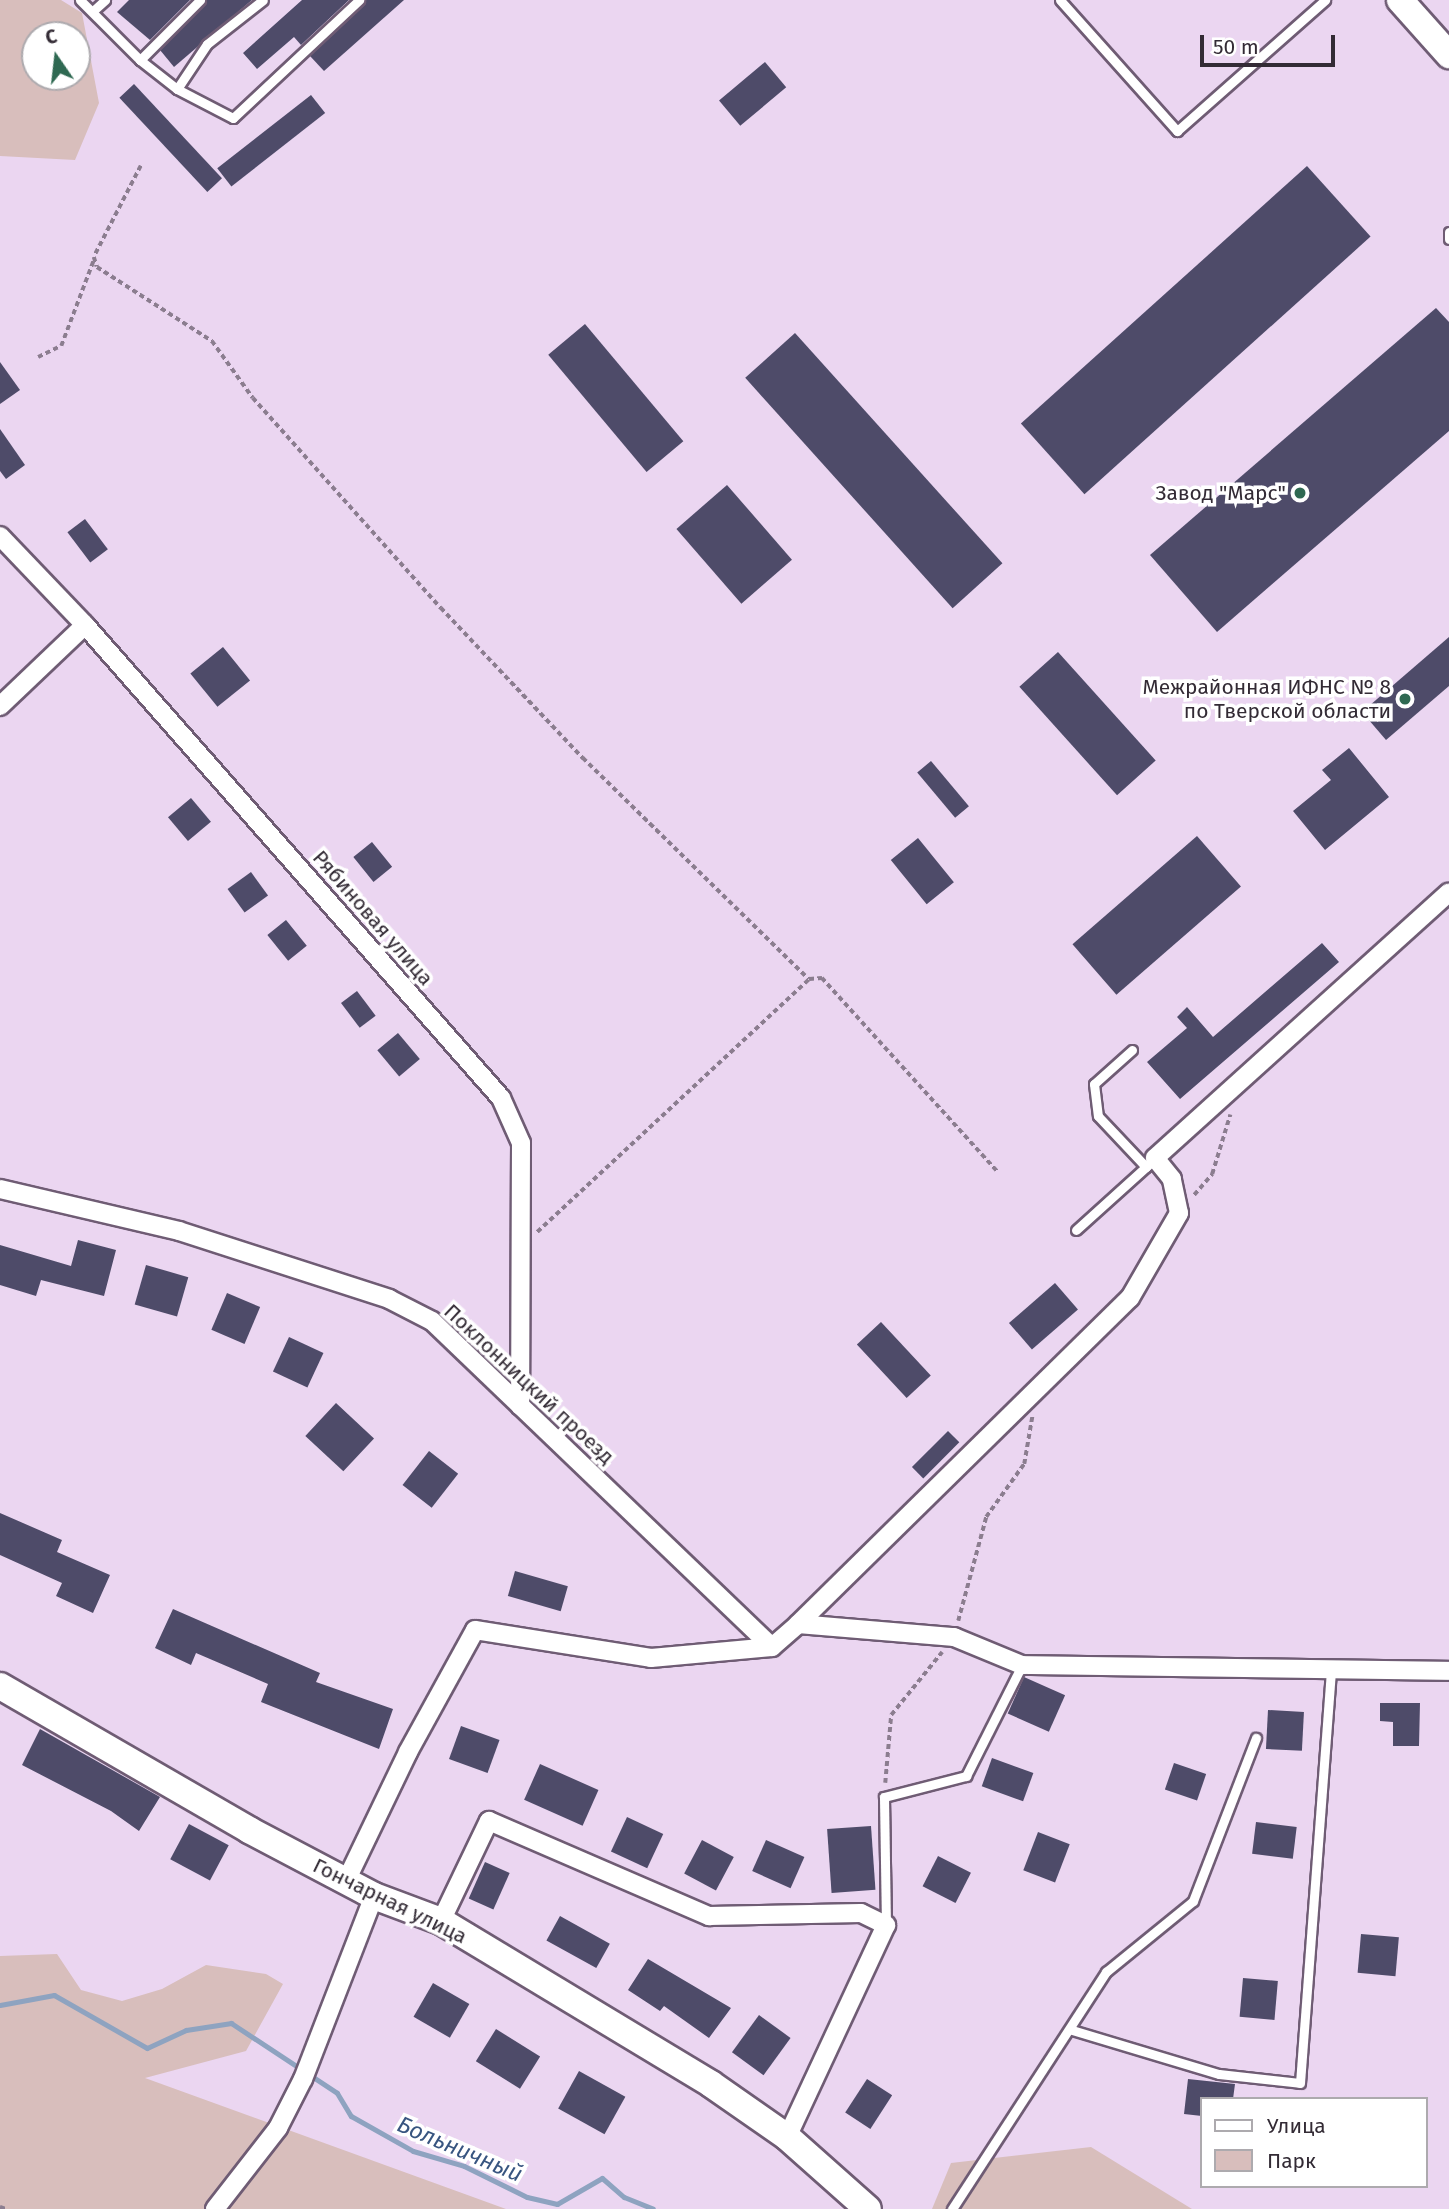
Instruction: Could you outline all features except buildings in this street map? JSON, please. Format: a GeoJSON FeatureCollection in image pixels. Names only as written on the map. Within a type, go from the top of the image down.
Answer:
{"type":"FeatureCollection","features":[{"type":"Feature","properties":{"kind":"street"},"geometry":{"type":"LineString","coordinates":[[1400,0],[1449,55]]}},
{"type":"Feature","properties":{"kind":"street","name":"Рябиновая улица"},"geometry":{"type":"LineString","coordinates":[[0,536],[85,625],[501,1098],[520,1143],[520,1406]]}},
{"type":"Feature","properties":{"kind":"street"},"geometry":{"type":"LineString","coordinates":[[0,706],[85,625]]}},
{"type":"Feature","properties":{"kind":"street"},"geometry":{"type":"LineString","coordinates":[[346,1881],[408,1752],[475,1630],[652,1658],[772,1647],[798,1624],[1130,1298],[1179,1213],[1172,1179],[1150,1163],[1447,898]]}},
{"type":"Feature","properties":{"kind":"street","name":"Поклонницкий проезд"},"geometry":{"type":"LineString","coordinates":[[0,1189],[179,1231],[389,1299],[432,1321],[772,1647]]}},
{"type":"Feature","properties":{"kind":"street"},"geometry":{"type":"LineString","coordinates":[[798,1624],[954,1637],[1022,1665],[1331,1672],[1449,1671]]}},
{"type":"Feature","properties":{"kind":"street","name":"Гончарная улица"},"geometry":{"type":"LineString","coordinates":[[0,1686],[374,1896],[441,1921],[711,2084],[787,2137],[868,2209]]}},
{"type":"Feature","properties":{"kind":"street"},"geometry":{"type":"LineString","coordinates":[[441,1921],[489,1821],[709,1916],[861,1913],[887,1925],[787,2137]]}},
{"type":"Feature","properties":{"kind":"street"},"geometry":{"type":"LineString","coordinates":[[215,2209],[278,2128],[303,2079],[374,1896]]}},
{"type":"Feature","properties":{"kind":"lane"},"geometry":{"type":"LineString","coordinates":[[80,0],[94,10],[139,60],[177,89],[233,118],[359,0]]}},
{"type":"Feature","properties":{"kind":"lane"},"geometry":{"type":"LineString","coordinates":[[94,10],[106,0]]}},
{"type":"Feature","properties":{"kind":"lane"},"geometry":{"type":"LineString","coordinates":[[139,60],[200,0]]}},
{"type":"Feature","properties":{"kind":"lane"},"geometry":{"type":"LineString","coordinates":[[177,89],[207,44],[262,0]]}},
{"type":"Feature","properties":{"kind":"lane"},"geometry":{"type":"LineString","coordinates":[[1060,0],[1177,131],[1325,0]]}},
{"type":"Feature","properties":{"kind":"lane"},"geometry":{"type":"LineString","coordinates":[[1449,232],[1449,239]]}},
{"type":"Feature","properties":{"kind":"lane"},"geometry":{"type":"LineString","coordinates":[[1076,1230],[1150,1163],[1098,1116],[1094,1084],[1132,1050]]}},
{"type":"Feature","properties":{"kind":"lane"},"geometry":{"type":"LineString","coordinates":[[887,1925],[884,1797],[966,1776],[1022,1665]]}},
{"type":"Feature","properties":{"kind":"lane"},"geometry":{"type":"LineString","coordinates":[[1072,2030],[1219,2074],[1300,2083],[1331,1672]]}},
{"type":"Feature","properties":{"kind":"lane"},"geometry":{"type":"LineString","coordinates":[[952,2209],[1072,2030],[1106,1972],[1193,1901],[1256,1738]]}},
{"type":"Feature","properties":{"kind":"path"},"geometry":{"type":"LineString","coordinates":[[38,358],[61,346],[94,257],[141,166]]}},
{"type":"Feature","properties":{"kind":"path"},"geometry":{"type":"LineString","coordinates":[[94,257],[97,267],[212,341],[253,398],[440,608],[583,758],[809,979]]}},
{"type":"Feature","properties":{"kind":"path"},"geometry":{"type":"LineString","coordinates":[[520,1248],[809,979],[822,978],[998,1172]]}},
{"type":"Feature","properties":{"kind":"path"},"geometry":{"type":"LineString","coordinates":[[1179,1213],[1212,1174],[1240,1081]]}},
{"type":"Feature","properties":{"kind":"path"},"geometry":{"type":"LineString","coordinates":[[884,1797],[891,1715],[954,1637],[986,1517],[1024,1464],[1037,1391]]}},
{"type":"Feature","properties":{"kind":"path"},"geometry":{"type":"LineString","coordinates":[[0,2207],[6,2209]]}},
{"type":"Feature","properties":{"kind":"green space"},"geometry":{"type":"Polygon","coordinates":[[[0,0],[61,0],[82,13],[84,21],[21,21],[21,91],[91,91],[91,61],[99,103],[75,160],[0,156],[0,0]]]}},
{"type":"Feature","properties":{"kind":"green space"},"geometry":{"type":"Polygon","coordinates":[[[57,1954],[81,1990],[122,2001],[162,1989],[206,1965],[266,1974],[283,1984],[246,2051],[145,2078],[506,2209],[0,2209],[0,1956],[57,1954]]]}},
{"type":"Feature","properties":{"kind":"green space"},"geometry":{"type":"Polygon","coordinates":[[[1091,2147],[1192,2209],[932,2209],[951,2163],[1091,2147]]]}},
{"type":"Feature","properties":{"kind":"waterway","name":"Больничный"},"geometry":{"type":"LineString","coordinates":[[0,2005],[54,1995],[147,2048],[186,2030],[231,2023],[337,2093],[351,2116],[413,2151],[464,2166],[527,2197],[557,2204],[602,2178],[624,2197],[653,2209]]}},
{"type":"Feature","properties":{"kind":"place","name":"Завод \"Марс\""},"geometry":{"type":"Point","coordinates":[1300,493]}},
{"type":"Feature","properties":{"kind":"place","name":"Межрайонная ИФНС № 8 по Тверской области"},"geometry":{"type":"Point","coordinates":[1405,699]}}]}
